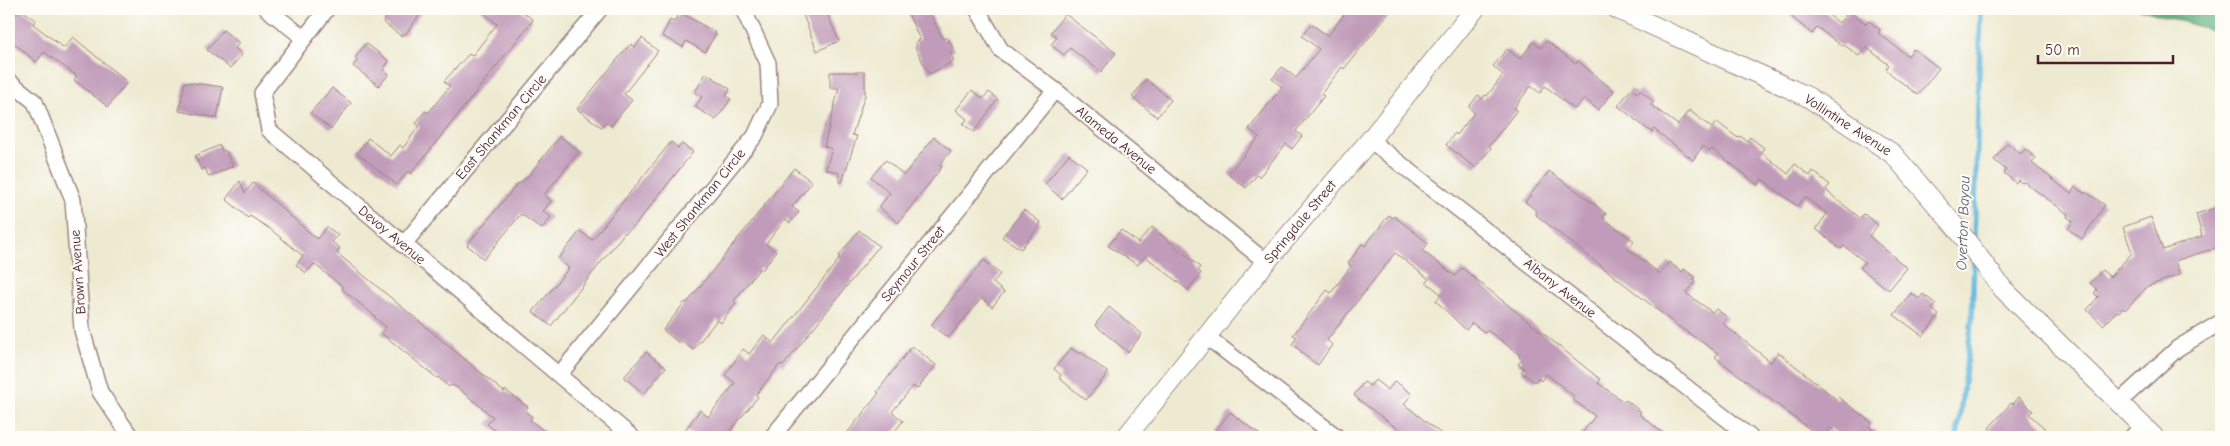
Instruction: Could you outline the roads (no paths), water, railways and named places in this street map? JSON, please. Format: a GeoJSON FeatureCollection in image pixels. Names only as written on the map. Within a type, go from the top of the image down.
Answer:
{"type":"FeatureCollection","features":[{"type":"Feature","properties":{"kind":"street"},"geometry":{"type":"LineString","coordinates":[[268,9],[304,38],[327,9]]}},
{"type":"Feature","properties":{"kind":"street","name":"East Shankman Circle"},"geometry":{"type":"LineString","coordinates":[[403,245],[600,9]]}},
{"type":"Feature","properties":{"kind":"street","name":"West Shankman Circle"},"geometry":{"type":"LineString","coordinates":[[559,375],[755,136],[770,104],[768,63],[743,9]]}},
{"type":"Feature","properties":{"kind":"street","name":"Alameda Avenue"},"geometry":{"type":"LineString","coordinates":[[978,9],[1001,50],[1054,90],[1266,262]]}},
{"type":"Feature","properties":{"kind":"street","name":"Springdale Street"},"geometry":{"type":"LineString","coordinates":[[1126,437],[1266,262],[1370,140],[1475,9]]}},
{"type":"Feature","properties":{"kind":"street","name":"Vollintine Avenue"},"geometry":{"type":"LineString","coordinates":[[1618,9],[1808,98],[1893,154],[1959,231],[2003,289],[2118,403],[2143,433]]}},
{"type":"Feature","properties":{"kind":"street","name":"Devoy Avenue"},"geometry":{"type":"LineString","coordinates":[[304,38],[262,93],[269,130],[632,437]]}},
{"type":"Feature","properties":{"kind":"street","name":"Brown Avenue"},"geometry":{"type":"LineString","coordinates":[[9,81],[35,102],[73,200],[82,330],[100,392],[131,437]]}},
{"type":"Feature","properties":{"kind":"street","name":"Seymour Street"},"geometry":{"type":"LineString","coordinates":[[772,437],[1054,90]]}},
{"type":"Feature","properties":{"kind":"street","name":"Albany Avenue"},"geometry":{"type":"LineString","coordinates":[[1370,140],[1750,437]]}},
{"type":"Feature","properties":{"kind":"street"},"geometry":{"type":"LineString","coordinates":[[2118,403],[2178,348],[2221,322]]}},
{"type":"Feature","properties":{"kind":"street"},"geometry":{"type":"LineString","coordinates":[[1207,338],[1337,437]]}},
{"type":"Feature","properties":{"kind":"waterway","name":"Overton Bayou"},"geometry":{"type":"LineString","coordinates":[[1974,244],[1981,9]]}},
{"type":"Feature","properties":{"kind":"waterway","name":"Overton Bayou"},"geometry":{"type":"LineString","coordinates":[[1957,437],[1972,319],[1974,260]]}}]}
